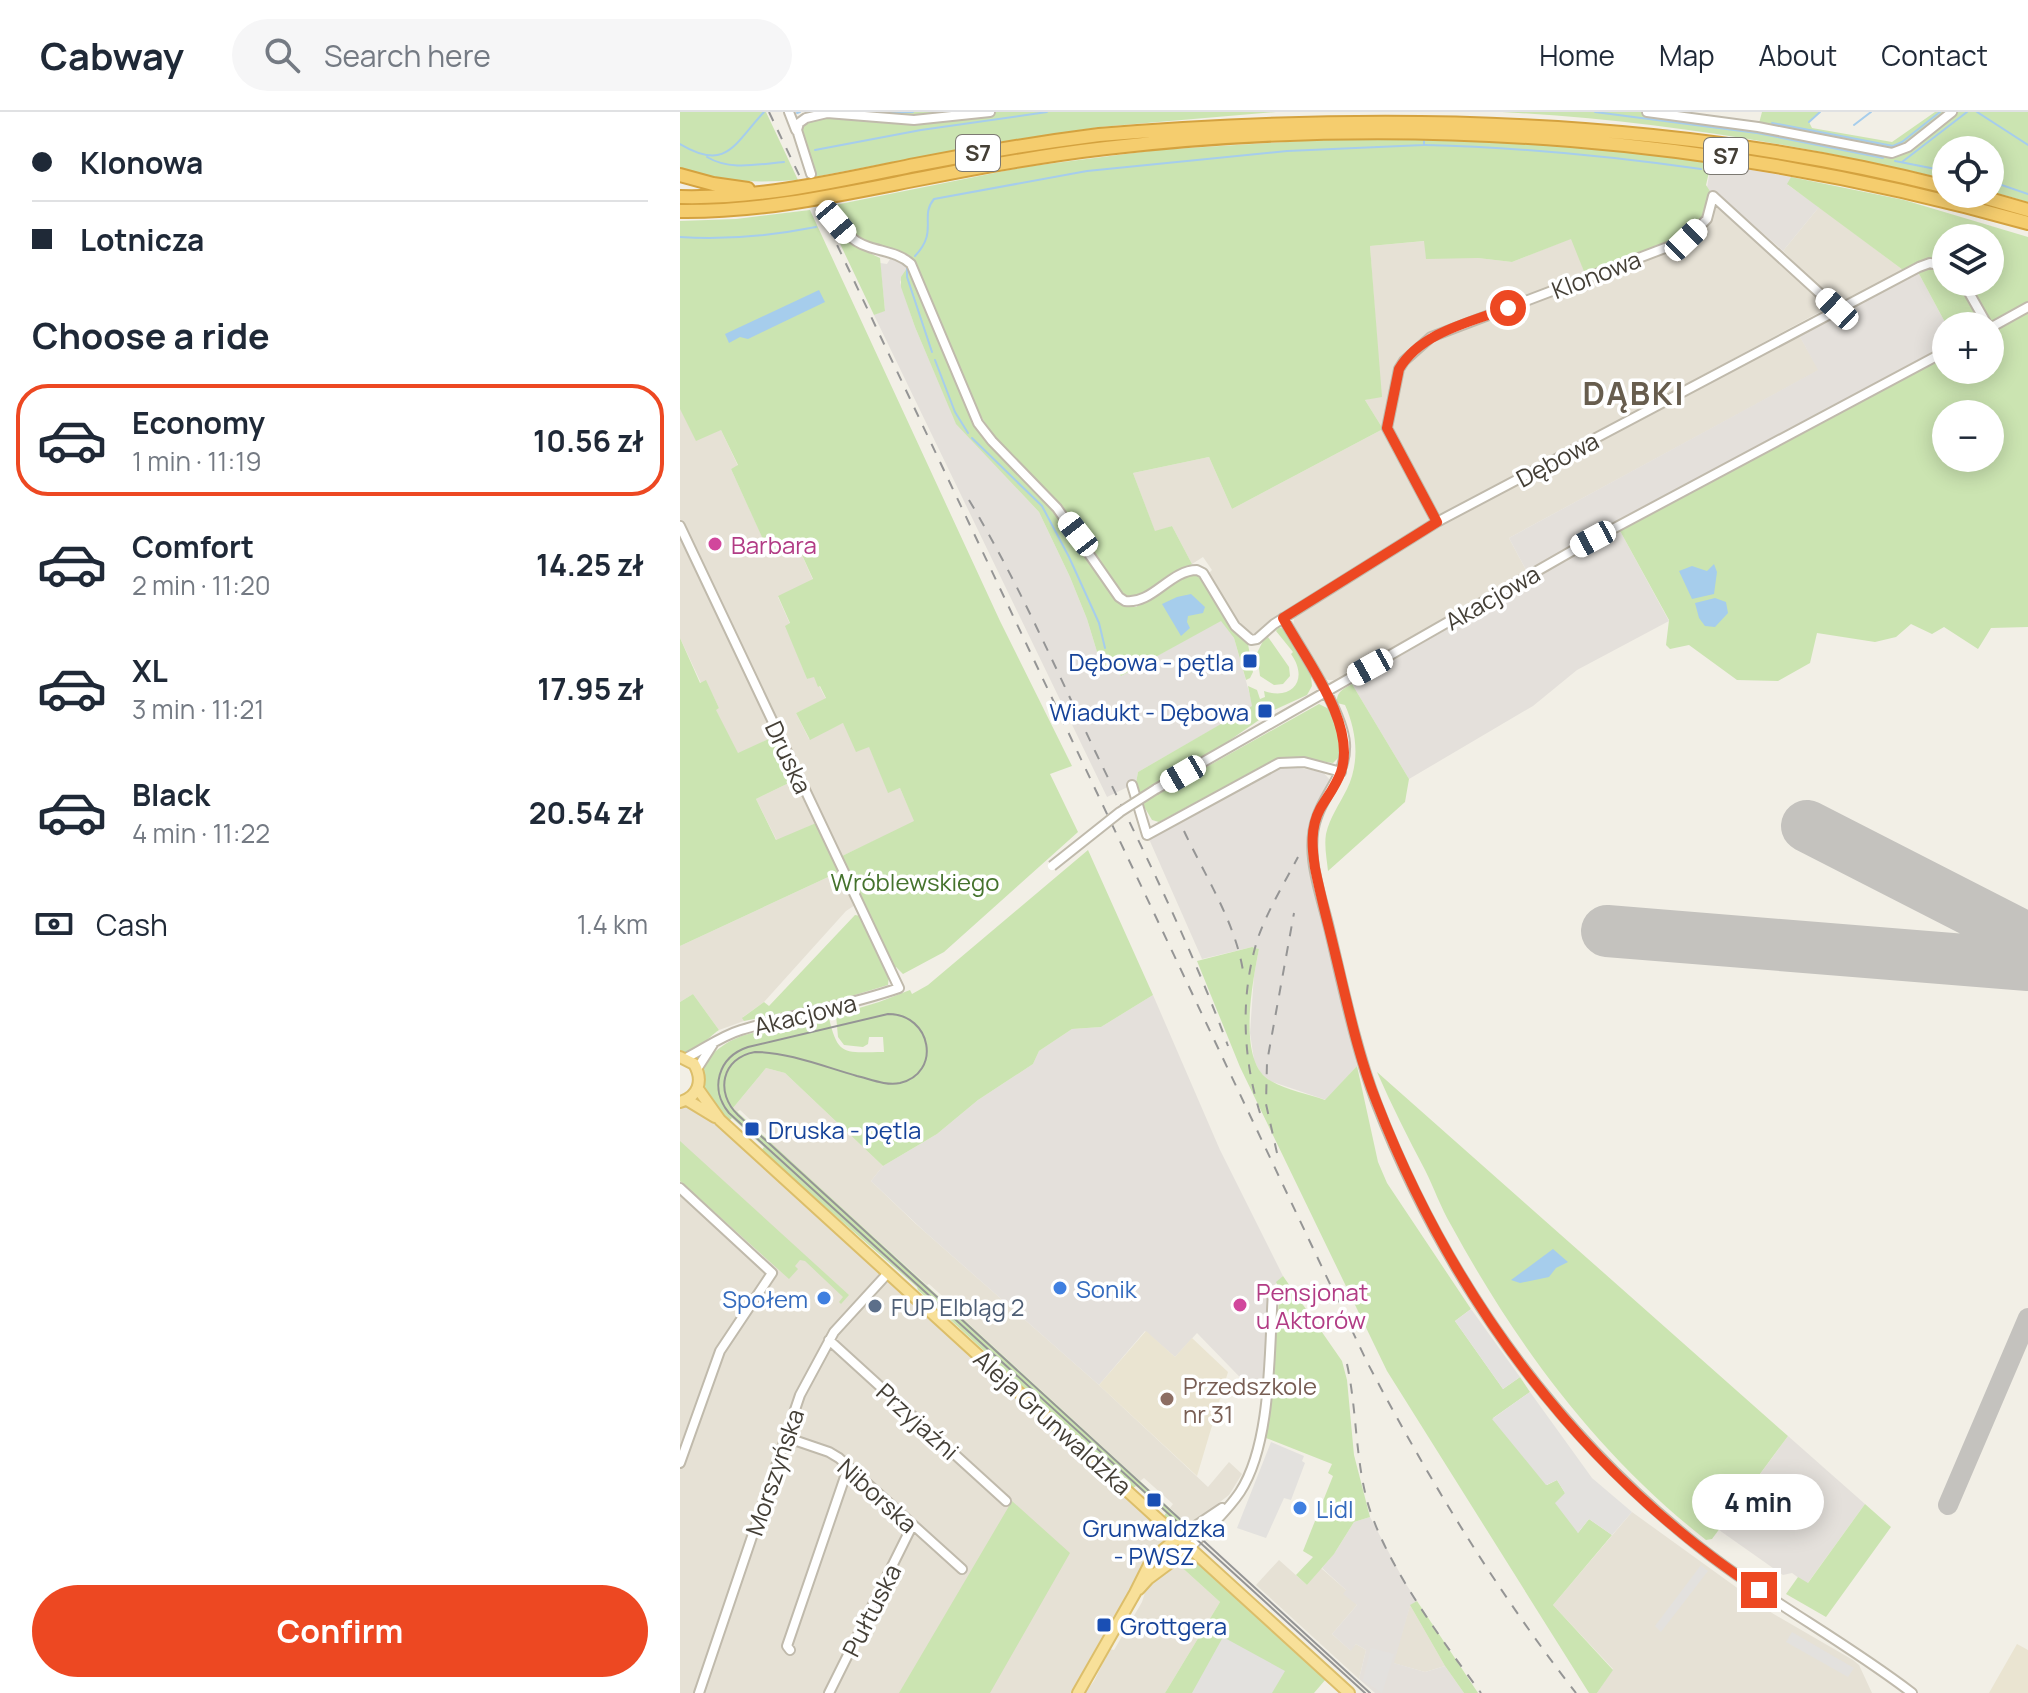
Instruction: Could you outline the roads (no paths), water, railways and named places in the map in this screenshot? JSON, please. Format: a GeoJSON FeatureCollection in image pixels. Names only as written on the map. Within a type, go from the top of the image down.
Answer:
{"type":"FeatureCollection","features":[{"type":"Feature","properties":{"kind":"highway","name":"S7"},"geometry":{"type":"LineString","coordinates":[[680,197],[775,191],[833,183],[979,153],[1116,133],[1251,121],[1417,117],[1569,124],[1670,135],[1811,157],[1932,184]]}},
{"type":"Feature","properties":{"kind":"highway","name":"S7"},"geometry":{"type":"LineString","coordinates":[[680,211],[792,204],[981,167],[1164,141],[1302,132],[1419,130],[1566,138],[1720,155],[1874,183],[2028,223]]}},
{"type":"Feature","properties":{"kind":"highway"},"geometry":{"type":"LineString","coordinates":[[680,175],[713,184],[775,191]]}},
{"type":"Feature","properties":{"kind":"highway"},"geometry":{"type":"LineString","coordinates":[[2004,203],[2028,210]]}},
{"type":"Feature","properties":{"kind":"main road"},"geometry":{"type":"LineString","coordinates":[[683,1058],[697,1069],[700,1081],[698,1089],[684,1101]]}},
{"type":"Feature","properties":{"kind":"main road","name":"Aleja Grunwaldzka"},"geometry":{"type":"LineString","coordinates":[[698,1089],[720,1120],[1349,1693]]}},
{"type":"Feature","properties":{"kind":"main road","name":"Aleja Grunwaldzka"},"geometry":{"type":"LineString","coordinates":[[684,1101],[720,1120]]}},
{"type":"Feature","properties":{"kind":"main road"},"geometry":{"type":"LineString","coordinates":[[1078,1693],[1152,1559],[1179,1537]]}},
{"type":"Feature","properties":{"kind":"main road"},"geometry":{"type":"LineString","coordinates":[[1135,1593],[1148,1579],[1191,1547]]}},
{"type":"Feature","properties":{"kind":"street"},"geometry":{"type":"LineString","coordinates":[[789,112],[811,174]]}},
{"type":"Feature","properties":{"kind":"street"},"geometry":{"type":"LineString","coordinates":[[797,133],[801,121],[819,114],[846,113],[914,120],[990,112]]}},
{"type":"Feature","properties":{"kind":"street"},"geometry":{"type":"LineString","coordinates":[[1647,112],[1758,127],[1892,153],[1908,147],[1952,112]]}},
{"type":"Feature","properties":{"kind":"street","name":"Klonowa"},"geometry":{"type":"LineString","coordinates":[[1437,522],[1387,428],[1395,382],[1404,361],[1431,337],[1686,240],[1707,219],[1713,196],[1837,309]]}},
{"type":"Feature","properties":{"kind":"street","name":"Dębowa"},"geometry":{"type":"LineString","coordinates":[[826,207],[856,241],[904,258],[911,264],[978,423],[1057,508],[1119,597],[1132,602],[1139,600],[1184,572],[1197,570],[1203,573],[1235,626],[1247,638],[1257,639],[1283,618],[1437,522],[1837,309],[1919,267],[1932,264]]}},
{"type":"Feature","properties":{"kind":"street"},"geometry":{"type":"LineString","coordinates":[[2004,319],[2028,307]]}},
{"type":"Feature","properties":{"kind":"street","name":"Akacjowa"},"geometry":{"type":"LineString","coordinates":[[1052,866],[1120,812],[1156,789],[1586,543],[1932,358]]}},
{"type":"Feature","properties":{"kind":"street","name":"Druska"},"geometry":{"type":"LineString","coordinates":[[680,526],[899,988]]}},
{"type":"Feature","properties":{"kind":"street"},"geometry":{"type":"LineString","coordinates":[[1283,618],[1337,712],[1343,734],[1341,772],[1317,817],[1312,843],[1317,876],[1358,1045],[1376,1101],[1412,1188],[1480,1309],[1562,1418],[1638,1495],[1741,1579],[1846,1646],[1912,1693]]}},
{"type":"Feature","properties":{"kind":"street"},"geometry":{"type":"LineString","coordinates":[[1132,785],[1147,835],[1279,763],[1304,762],[1341,772]]}},
{"type":"Feature","properties":{"kind":"street","name":"Akacjowa"},"geometry":{"type":"LineString","coordinates":[[683,1058],[741,1030],[871,998],[899,988]]}},
{"type":"Feature","properties":{"kind":"street"},"geometry":{"type":"LineString","coordinates":[[697,1069],[713,1044]]}},
{"type":"Feature","properties":{"kind":"street"},"geometry":{"type":"LineString","coordinates":[[680,1188],[772,1273],[720,1351],[680,1463]]}},
{"type":"Feature","properties":{"kind":"street","name":"Morszyńska"},"geometry":{"type":"LineString","coordinates":[[699,1693],[800,1395],[829,1340],[888,1273]]}},
{"type":"Feature","properties":{"kind":"street"},"geometry":{"type":"LineString","coordinates":[[1191,1547],[1233,1501],[1246,1481],[1263,1430],[1273,1292]]}},
{"type":"Feature","properties":{"kind":"street","name":"Przyjaźni"},"geometry":{"type":"LineString","coordinates":[[829,1340],[1006,1501]]}},
{"type":"Feature","properties":{"kind":"street","name":"Niborska"},"geometry":{"type":"LineString","coordinates":[[785,1437],[829,1452],[962,1569]]}},
{"type":"Feature","properties":{"kind":"street"},"geometry":{"type":"LineString","coordinates":[[790,1650],[787,1646],[848,1468]]}},
{"type":"Feature","properties":{"kind":"street"},"geometry":{"type":"LineString","coordinates":[[1179,1537],[1233,1501]]}},
{"type":"Feature","properties":{"kind":"street","name":"Pułtuska"},"geometry":{"type":"LineString","coordinates":[[829,1693],[912,1526]]}},
{"type":"Feature","properties":{"kind":"water"},"geometry":{"type":"Polygon","coordinates":[[[819,290],[825,302],[748,339],[740,337],[729,343],[725,334],[819,290]]]}},
{"type":"Feature","properties":{"kind":"water"},"geometry":{"type":"Polygon","coordinates":[[[1714,564],[1717,572],[1714,594],[1692,599],[1679,571],[1692,566],[1707,571],[1714,564]]]}},
{"type":"Feature","properties":{"kind":"water"},"geometry":{"type":"Polygon","coordinates":[[[1191,594],[1205,607],[1203,613],[1188,616],[1190,628],[1181,636],[1162,604],[1191,594]]]}},
{"type":"Feature","properties":{"kind":"water"},"geometry":{"type":"Polygon","coordinates":[[[1715,598],[1726,602],[1728,613],[1715,627],[1705,626],[1695,603],[1715,598]]]}},
{"type":"Feature","properties":{"kind":"water"},"geometry":{"type":"Polygon","coordinates":[[[1553,1249],[1568,1262],[1556,1268],[1549,1277],[1520,1283],[1511,1280],[1553,1249]]]}},
{"type":"Feature","properties":{"kind":"waterway"},"geometry":{"type":"LineString","coordinates":[[680,144],[696,152],[719,155],[737,144],[764,112]]}},
{"type":"Feature","properties":{"kind":"waterway"},"geometry":{"type":"LineString","coordinates":[[888,112],[913,112]]}},
{"type":"Feature","properties":{"kind":"waterway"},"geometry":{"type":"LineString","coordinates":[[815,150],[921,130],[1047,112]]}},
{"type":"Feature","properties":{"kind":"waterway"},"geometry":{"type":"LineString","coordinates":[[1595,112],[1757,133],[1883,158]]}},
{"type":"Feature","properties":{"kind":"waterway"},"geometry":{"type":"LineString","coordinates":[[1809,122],[1820,112]]}},
{"type":"Feature","properties":{"kind":"waterway"},"geometry":{"type":"LineString","coordinates":[[1854,125],[1871,112]]}},
{"type":"Feature","properties":{"kind":"waterway"},"geometry":{"type":"LineString","coordinates":[[1772,123],[1893,146],[1940,112]]}},
{"type":"Feature","properties":{"kind":"waterway"},"geometry":{"type":"LineString","coordinates":[[1902,162],[1967,112]]}},
{"type":"Feature","properties":{"kind":"waterway"},"geometry":{"type":"LineString","coordinates":[[1977,112],[2028,145]]}},
{"type":"Feature","properties":{"kind":"waterway"},"geometry":{"type":"LineString","coordinates":[[915,256],[926,239],[928,212],[934,199],[1087,171],[1287,151],[1424,145],[1424,139]]}},
{"type":"Feature","properties":{"kind":"waterway"},"geometry":{"type":"LineString","coordinates":[[1425,145],[1563,153],[1701,169]]}},
{"type":"Feature","properties":{"kind":"waterway"},"geometry":{"type":"LineString","coordinates":[[707,157],[735,165],[784,162]]}},
{"type":"Feature","properties":{"kind":"waterway"},"geometry":{"type":"LineString","coordinates":[[1895,161],[1932,168]]}},
{"type":"Feature","properties":{"kind":"waterway"},"geometry":{"type":"LineString","coordinates":[[2004,186],[2028,194]]}},
{"type":"Feature","properties":{"kind":"waterway"},"geometry":{"type":"LineString","coordinates":[[680,237],[748,236],[816,227]]}},
{"type":"Feature","properties":{"kind":"waterway"},"geometry":{"type":"LineString","coordinates":[[907,268],[907,277],[932,352]]}},
{"type":"Feature","properties":{"kind":"waterway"},"geometry":{"type":"LineString","coordinates":[[935,360],[955,412],[968,433]]}},
{"type":"Feature","properties":{"kind":"waterway"},"geometry":{"type":"LineString","coordinates":[[972,438],[1042,506],[1099,623],[1105,648]]}},
{"type":"Feature","properties":{"kind":"tram line"},"geometry":{"type":"LineString","coordinates":[[1365,1693],[729,1113],[719,1094],[718,1084],[730,1058],[748,1047],[888,1014],[914,1023],[922,1033],[926,1057],[922,1068],[900,1083],[878,1082],[793,1057],[755,1052],[735,1061],[729,1069],[724,1087],[726,1097],[738,1115],[1370,1693]]}},
{"type":"Feature","properties":{"kind":"railway"},"geometry":{"type":"LineString","coordinates":[[769,112],[800,177]]}},
{"type":"Feature","properties":{"kind":"railway"},"geometry":{"type":"LineString","coordinates":[[820,209],[1367,1362],[1464,1532],[1518,1614],[1576,1693]]}},
{"type":"Feature","properties":{"kind":"railway"},"geometry":{"type":"LineString","coordinates":[[969,500],[1019,592],[1148,860],[1228,1046]]}},
{"type":"Feature","properties":{"kind":"railway"},"geometry":{"type":"LineString","coordinates":[[1184,831],[1228,921],[1244,978]]}},
{"type":"Feature","properties":{"kind":"railway"},"geometry":{"type":"LineString","coordinates":[[1260,1113],[1247,1046],[1249,978],[1263,925],[1298,857]]}},
{"type":"Feature","properties":{"kind":"railway"},"geometry":{"type":"LineString","coordinates":[[1277,1153],[1266,1104],[1267,1062],[1294,913]]}},
{"type":"Feature","properties":{"kind":"railway"},"geometry":{"type":"LineString","coordinates":[[1347,1364],[1364,1487],[1377,1528],[1417,1602],[1481,1693]]}},
{"type":"Feature","properties":{"kind":"place","name":"Barbara"},"geometry":{"type":"Point","coordinates":[715,544]}},
{"type":"Feature","properties":{"kind":"place","name":"Dębowa - pętla"},"geometry":{"type":"Point","coordinates":[1250,661]}},
{"type":"Feature","properties":{"kind":"place","name":"Wiadukt - Dębowa"},"geometry":{"type":"Point","coordinates":[1265,711]}},
{"type":"Feature","properties":{"kind":"place","name":"Druska - pętla"},"geometry":{"type":"Point","coordinates":[752,1129]}},
{"type":"Feature","properties":{"kind":"place","name":"Sonik"},"geometry":{"type":"Point","coordinates":[1060,1288]}},
{"type":"Feature","properties":{"kind":"place","name":"Społem"},"geometry":{"type":"Point","coordinates":[824,1298]}},
{"type":"Feature","properties":{"kind":"place","name":"Pensjonat u Aktorów"},"geometry":{"type":"Point","coordinates":[1240,1305]}},
{"type":"Feature","properties":{"kind":"place","name":"FUP Elbląg 2"},"geometry":{"type":"Point","coordinates":[875,1306]}},
{"type":"Feature","properties":{"kind":"place","name":"Przedszkole nr 31"},"geometry":{"type":"Point","coordinates":[1167,1399]}},
{"type":"Feature","properties":{"kind":"place","name":"Grunwaldzka - PWSZ"},"geometry":{"type":"Point","coordinates":[1154,1500]}},
{"type":"Feature","properties":{"kind":"place","name":"Lidl"},"geometry":{"type":"Point","coordinates":[1300,1508]}},
{"type":"Feature","properties":{"kind":"place","name":"Grottgera"},"geometry":{"type":"Point","coordinates":[1104,1625]}},
{"type":"Feature","properties":{"kind":"district","name":"DĄBKI"},"geometry":{"type":"Point","coordinates":[1634,393]}},
{"type":"Feature","properties":{"kind":"park label","name":"Wróblewskiego"},"geometry":{"type":"Point","coordinates":[915,881]}}]}
